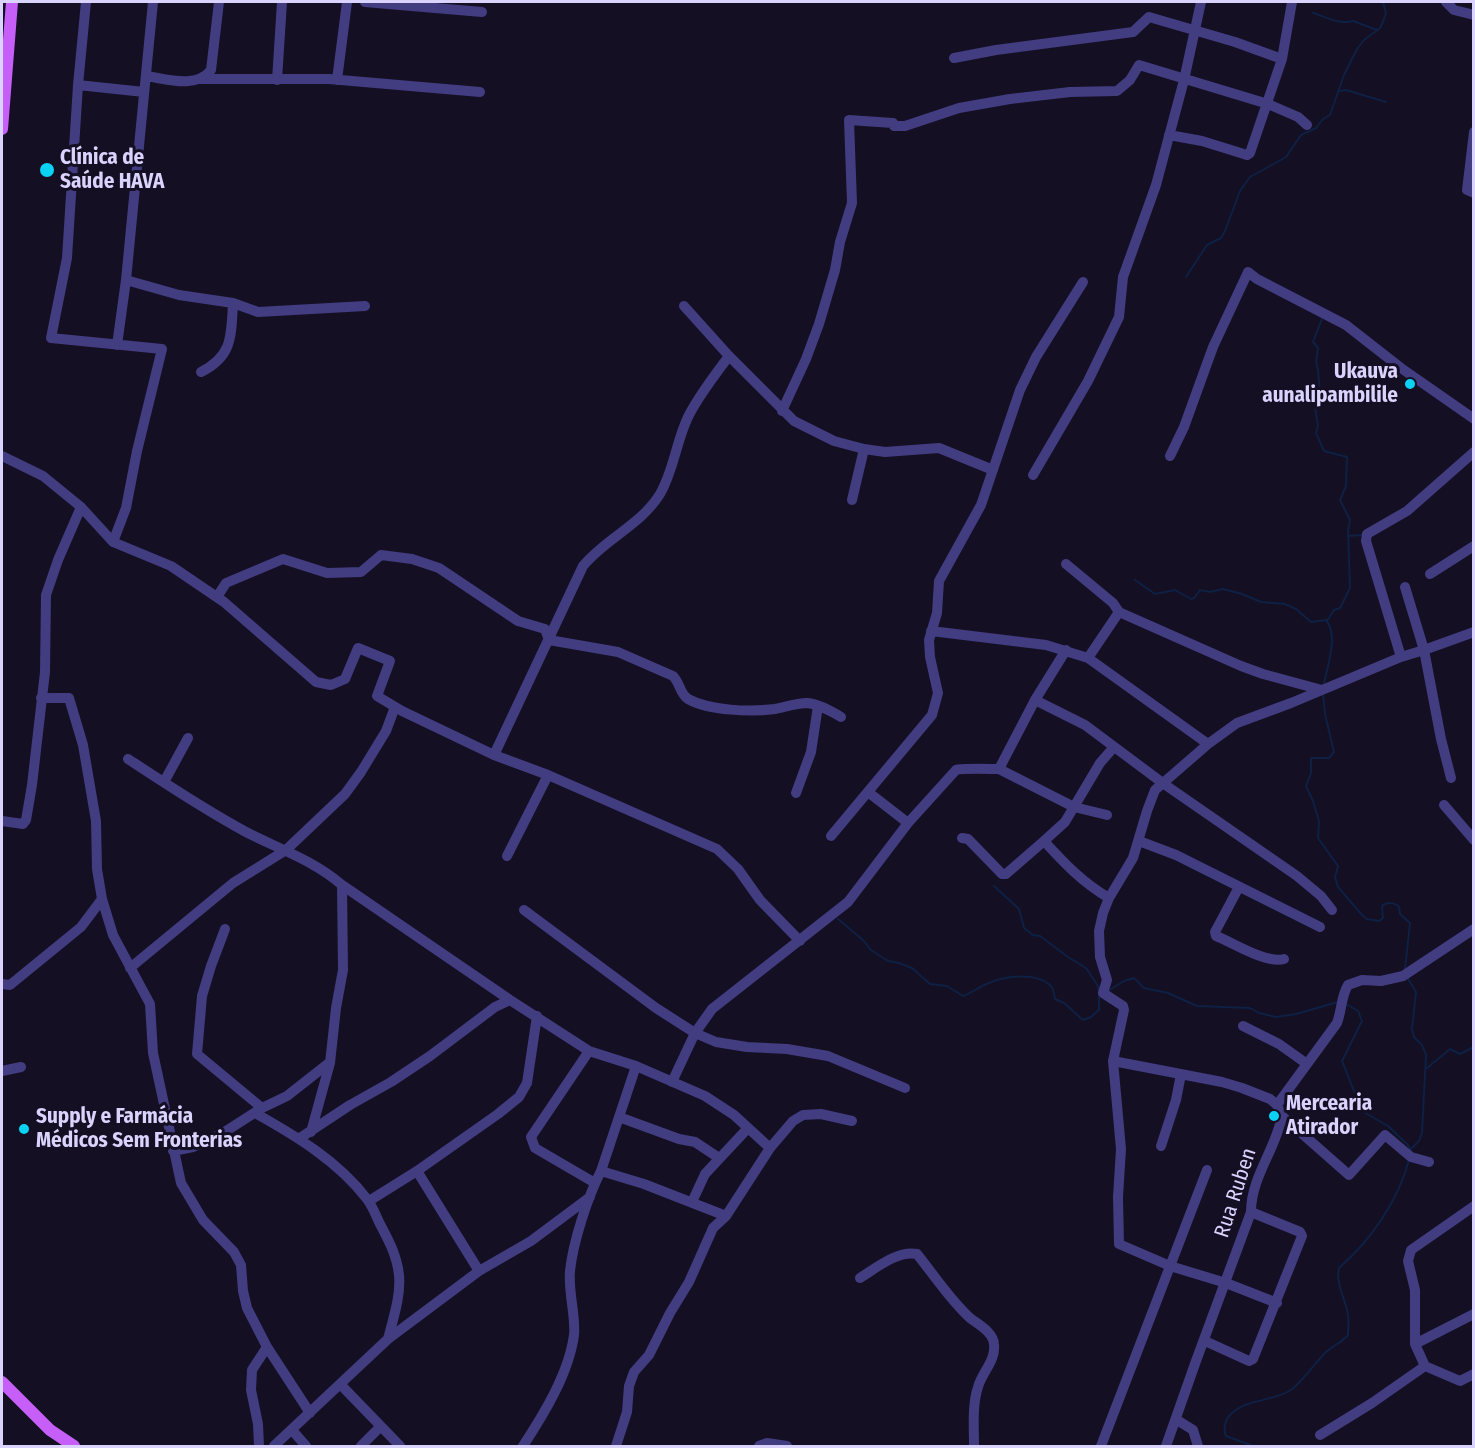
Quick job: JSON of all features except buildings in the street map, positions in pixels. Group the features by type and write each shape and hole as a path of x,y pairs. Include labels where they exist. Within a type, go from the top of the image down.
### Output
{"main road":[{"path":"2,129 3,76 12,2"},
{"path":"2,1382 50,1430 74,1446"}],"street":[{"path":"86,2 78,85 67,258 51,338 162,349 137,451 126,508 113,542"},
{"path":"117,345 126,280 153,2"},
{"path":"146,76 186,82 207,75 211,70 219,2"},
{"path":"277,80 282,2"},
{"path":"337,80 347,2"},
{"path":"365,2 482,12"},
{"path":"1033,475 1088,381 1119,317 1124,277 1156,185 1185,80 1201,2"},
{"path":"1168,135 1202,141 1247,155 1250,153 1282,58 1292,2"},
{"path":"1446,2 1454,10 1473,15"},
{"path":"954,58 996,50 1133,32 1149,17 1282,58"},
{"path":"782,411 819,324 836,270 840,242 852,203 849,120 905,126 959,108 1010,99 1070,92 1117,91 1130,80 1139,65 1268,104 1298,117 1307,125"},
{"path":"199,79 337,80 480,92"},
{"path":"78,85 144,92"},
{"path":"1473,132 1467,190 1473,193"},
{"path":"1170,456 1188,416 1213,347 1248,272 1257,279 1346,325 1401,368 1473,419"},
{"path":"126,280 179,295 233,303 258,312 365,306"},
{"path":"831,837 929,721 936,706 938,693 930,657 931,631 937,614 939,581 981,505 1020,390 1036,357 1083,282"},
{"path":"201,372 214,366 228,348 233,303"},
{"path":"684,306 729,356 794,421 834,441 864,449 885,452 939,448 993,470"},
{"path":"494,754 583,566 595,551 646,512 660,494 670,475 688,418 729,356"},
{"path":"852,500 864,449"},
{"path":"1401,657 1366,541 1367,534 1407,511 1473,452"},
{"path":"2,456 44,476 81,507 113,542 171,566 217,597 316,682 332,685 345,679 358,648 390,661 377,696 395,707 494,754 548,775 717,849 738,869 759,900 800,941"},
{"path":"2,820 23,824 26,820 32,785 46,652 46,595 81,507"},
{"path":"1430,574 1473,546"},
{"path":"217,597 226,584 283,558 327,573 361,572 381,555 412,559 439,568 518,621 545,629 549,640"},
{"path":"1066,564 1113,603 1119,612 1241,666 1322,690"},
{"path":"1405,587 1424,650 1451,778"},
{"path":"1088,657 1119,612"},
{"path":"931,631 1046,645 1088,657 1208,744"},
{"path":"1277,1303 1226,1283 1170,1266 1119,1244 1118,1197 1121,1149 1113,1061 1124,1010 1123,1006 1103,993 1107,980 1100,957 1099,931 1103,913 1108,898 1133,858 1155,790 1208,744 1237,723 1401,657 1473,632"},
{"path":"549,640 618,652 673,676 678,681 682,694 708,705 762,711 805,703 818,706 841,717"},
{"path":"999,769 1048,676 1059,664 1066,650"},
{"path":"41,698 69,698 75,714 83,745 96,821 102,899 113,935 150,1004 153,1053 181,1183 203,1220 234,1252 241,1265 247,1308 267,1347 310,1413"},
{"path":"1035,700 1085,725 1164,784 1297,876 1321,896 1332,910"},
{"path":"795,793 811,752 818,706"},
{"path":"130,968 233,883 286,850 345,794 386,731 395,707"},
{"path":"164,782 188,738"},
{"path":"962,838 968,839 1002,874 1006,874 1065,822 1100,763 1114,747"},
{"path":"128,759 245,832 327,872 342,885 510,1000 590,1051 636,1066 705,1096 734,1115 770,1148"},
{"path":"672,1082 695,1033 712,1009 848,902 908,823 956,771 961,768 972,771 999,769 1074,807 1107,815"},
{"path":"507,856 548,775"},
{"path":"868,792 908,823"},
{"path":"1444,805 1473,840"},
{"path":"1044,841 1075,874 1091,888 1108,898"},
{"path":"1139,841 1176,855 1320,927"},
{"path":"311,1132 330,1063 343,970 342,885"},
{"path":"1239,886 1215,932 1216,936 1276,962 1284,959"},
{"path":"2,984 10,985 81,927 102,899"},
{"path":"524,910 656,1008 695,1033 716,1042 747,1047 788,1049 828,1056 905,1088"},
{"path":"225,929 202,996 196,1054 258,1110 300,1138 345,1174 369,1201 393,1247 399,1276 396,1310 388,1339"},
{"path":"1277,1105 1337,1023 1343,993 1348,985 1362,980 1381,981 1403,976 1473,929"},
{"path":"300,1138 350,1105 391,1082 495,1007 510,1000"},
{"path":"369,1201 417,1172 498,1114 519,1096 527,1083 537,1016"},
{"path":"1243,1026 1279,1044 1307,1065"},
{"path":"590,1051 531,1137 535,1148 595,1183"},
{"path":"1113,1061 1242,1088 1270,1099 1277,1105 1282,1116 1349,1175 1385,1135 1411,1157 1429,1162"},
{"path":"173,1151 209,1141 258,1110 287,1096 330,1063"},
{"path":"523,1446 553,1397 572,1343 574,1334 570,1271 576,1242 636,1066"},
{"path":"2,1071 21,1067"},
{"path":"1161,1146 1182,1074"},
{"path":"616,1446 627,1412 629,1386 634,1372 649,1355 670,1312 689,1282 713,1228 726,1216 770,1148 793,1121 803,1114 821,1114 852,1121"},
{"name":"Rua Ruben","path":"1166,1446 1251,1212 1260,1172 1278,1133 1282,1116"},
{"path":"619,1117 679,1139 695,1142 719,1158"},
{"path":"692,1202 705,1174 748,1128"},
{"name":"Rua Ruben","path":"1101,1446 1207,1170"},
{"path":"601,1171 726,1216"},
{"path":"417,1172 479,1271"},
{"path":"274,1446 388,1339 479,1271 531,1240 590,1197"},
{"path":"1473,1206 1408,1254 1415,1290 1415,1344 1425,1366 1460,1381 1473,1374"},
{"path":"1205,1341 1249,1361 1253,1359 1277,1303 1302,1234 1251,1212"},
{"path":"860,1278 908,1252 917,1254 964,1312 990,1334 994,1343 993,1354 990,1365 978,1386 974,1446"},
{"path":"1415,1344 1473,1314"},
{"path":"259,1446 258,1424 251,1390 252,1370 267,1347"},
{"path":"1320,1435 1372,1403 1425,1366"},
{"path":"340,1384 400,1446"},
{"path":"1177,1420 1193,1430 1198,1446"},
{"path":"361,1446 380,1427"},
{"path":"292,1430 306,1446"},
{"path":"759,1446 767,1443 787,1446"}],"waterway":[{"path":"1186,277 1207,245 1221,238 1240,191 1250,177 1286,157 1301,135 1316,128 1323,119 1330,115 1344,75 1357,49 1364,40 1380,28 1383,22 1386,13 1383,2"},
{"path":"1313,13 1338,21 1353,21 1377,30"},
{"path":"1340,91 1346,90 1386,102"},
{"path":"1323,316 1313,342 1318,348 1316,362 1320,392 1315,408 1318,425 1316,433 1324,451 1347,457 1346,486 1340,500 1350,520 1348,530 1350,588 1340,608 1334,610 1327,621"},
{"path":"1348,536 1363,535"},
{"path":"1135,580 1155,594 1175,590 1191,599 1200,590 1210,592 1223,589 1261,602 1285,604 1296,609 1311,622 1326,620 1330,626 1332,642 1324,684"},
{"path":"1323,693 1325,714 1334,752 1329,758 1311,758 1311,773 1306,786 1319,821 1318,838 1338,866 1335,877 1338,887 1362,915 1367,919 1379,921 1383,918 1382,906 1393,903 1399,907 1400,914 1410,923 1405,969"},
{"path":"994,886 1019,909 1024,928 1033,935 1040,936 1086,968 1098,986 1099,992"},
{"path":"838,919 863,940 871,950 888,961 912,968 930,984 947,986 963,996 986,984 1003,979 1037,978 1050,985 1055,999 1064,1003 1083,1020 1099,1010 1099,994"},
{"path":"1407,977 1416,992 1412,1029 1414,1037 1422,1045 1426,1055 1422,1133 1419,1141 1411,1149"},
{"path":"1108,991 1134,978 1144,988 1168,993 1197,1006 1250,1008 1276,1017 1338,1002"},
{"path":"1346,1004 1358,1011 1362,1021 1342,1061 1362,1111 1388,1126 1408,1145 1411,1151"},
{"path":"1427,1068 1450,1049 1460,1054 1474,1047"},
{"path":"1253,1446 1226,1436 1227,1419 1244,1406 1291,1390 1326,1352 1348,1335 1348,1315 1340,1286 1339,1268 1362,1245 1382,1219 1398,1190 1409,1160"}],"place":[{"name":"Clínica de Saúde HAVA","path":"47,170"},
{"name":"Ukauva aunalipambilile","path":"1410,384"},
{"name":"Mercearia Atirador","path":"1274,1116"},
{"name":"Supply e Farmácia Médicos Sem Fronterias","path":"24,1129"}]}
